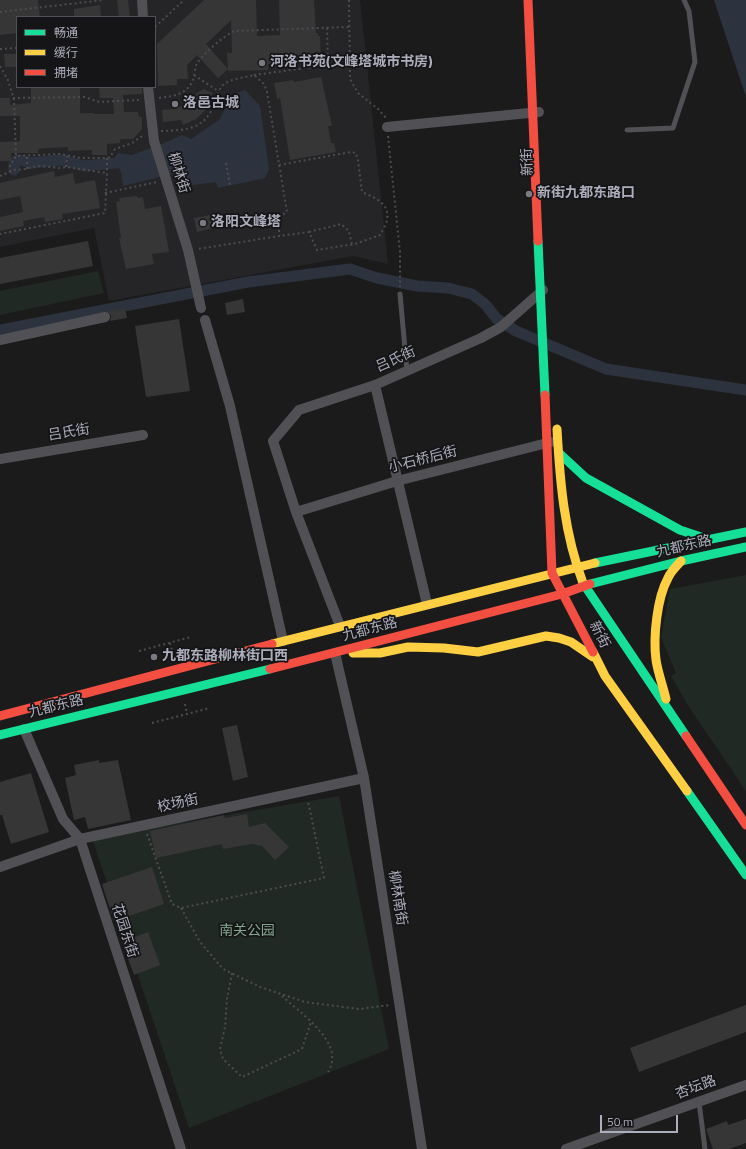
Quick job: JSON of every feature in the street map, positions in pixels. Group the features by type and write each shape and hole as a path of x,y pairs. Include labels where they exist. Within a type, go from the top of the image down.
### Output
{"main road":[{"path":"528,0 536,112"},
{"name":"新街","path":"535,0 536,112 544,289 550,323 547,444 552,573 605,676 746,875"},
{"path":"544,289 541,317 548,367 554,390"},
{"name":"新街","path":"556,419 565,520 576,567 584,586 746,825"},
{"path":"559,453 586,478 680,530 710,540"},
{"name":"九都东路","path":"0,716 282,641 576,567 746,532"},
{"name":"九都东路","path":"0,735 335,653 562,594 584,586 681,561 746,547"},
{"path":"669,710 657,661 655,646 656,630 662,592 670,573 681,561"},
{"path":"335,653 380,653 408,647 444,648 478,652 538,637 556,636 582,648 596,660"}],"street":[{"path":"142,0 143,16"},
{"name":"柳林街","path":"148,88 152,133 188,250 201,308"},
{"path":"387,127 536,112"},
{"name":"吕氏街","path":"296,512 272,441 299,410 375,385 481,338 500,327 544,289"},
{"path":"0,340 105,317"},
{"path":"205,320 230,406 282,641"},
{"path":"375,385 427,604"},
{"name":"吕氏街","path":"0,459 143,435"},
{"name":"小石桥后街","path":"296,512 397,481 557,441"},
{"path":"296,512 340,626"},
{"name":"柳林南街","path":"335,653 364,778 422,1149"},
{"name":"花园东街","path":"24,729 63,819 80,839 181,1149"},
{"name":"校场街","path":"0,867 80,839 364,778"},
{"name":"杏坛路","path":"566,1149 746,1085"}],"lane":[{"path":"627,130 673,128 695,62 689,11 684,0"},
{"path":"400,294 407,371"},
{"path":"698,1102 705,1149"}],"path":[{"path":"0,12 104,0"},
{"path":"156,26 184,0"},
{"path":"349,0 350,79 358,93 378,109 387,119 388,152 400,260 400,294"},
{"path":"13,98 85,97 99,102 170,97 184,92 192,80 197,62 224,37 234,31 349,27"},
{"path":"16,156 60,154 67,156 107,158 110,157 115,148 132,143 152,133 192,128 209,116 218,91 225,83 254,75 328,65 327,28"},
{"path":"0,49 16,48"},
{"path":"0,66 8,80 13,98 16,156 10,165 10,172"},
{"path":"194,75 218,91"},
{"path":"254,75 264,84 267,92 287,212 278,217 279,236"},
{"path":"279,165 351,152 356,153 362,192 381,201 386,209 387,221 380,235 352,245 317,250 309,232"},
{"path":"27,155 27,169"},
{"path":"66,167 67,156"},
{"path":"0,234 105,213 107,158"},
{"path":"226,163 230,186"},
{"path":"0,176 14,170 41,166 59,168 66,167 107,173"},
{"path":"105,193 166,180"},
{"path":"188,250 309,232 341,224 349,231 352,245"},
{"path":"139,651 191,637"},
{"path":"152,723 210,708"},
{"path":"144,826 172,904 181,908 324,878 306,791"},
{"path":"181,908 200,942 223,969 260,987 305,1002 359,1009 399,1004"},
{"path":"232,974 227,999 225,1027 220,1050 223,1060 242,1077 302,1049 311,1022"},
{"path":"280,994 321,1032 330,1045 332,1060 328,1072"}],"shaded area":[{"name":"洛邑古城","path":"0,0 360,0 388,264 353,256 109,301 94,228 0,247"},
{"path":"714,0 746,0 746,97"},
{"path":"245,90 260,106 269,169 265,178 218,188 216,182 185,186 180,172 123,186 121,172 114,159 118,153 132,155 182,135 191,139 219,120 234,94"}],"green space":[{"path":"98,271 104,293 0,315 0,291"},
{"path":"746,575 746,791 687,704 671,676 676,673 661,637 670,589"},
{"name":"南关公园","path":"339,796 389,1049 189,1128 92,838"}],"building":[{"path":"0,0 38,0 40,16 16,16 16,33 0,35"},
{"path":"117,0 128,0 130,16 119,16"},
{"path":"204,0 256,0 257,36 280,35 279,0 314,0 316,33 320,36 321,63 268,64 268,70 228,71 228,69 218,78 197,55 187,65 188,79 177,79 177,85 158,86 157,44","holes":["231,20 232,53 227,53 228,69 206,44"]},
{"path":"100,5 101,16 74,16 74,9"},
{"path":"4,54 16,54 16,67 5,67"},
{"path":"321,77 332,126 328,126 331,143 334,143 336,152 290,160 280,98 277,99 274,83 293,80 294,82"},
{"path":"31,88 80,88 80,113 114,114 113,98 100,98 99,88 142,88 142,94 123,95 124,112 138,112 139,117 142,117 142,129 133,139 120,139 120,143 107,144 107,155 92,155 92,150 68,151 68,147 48,148 38,149 38,153 11,153 11,161 0,161 0,142 20,141 20,116 0,116 0,98 10,98 10,105 31,103"},
{"path":"204,89 213,93 207,103 210,106 196,119 183,125 181,120 163,122 162,110 174,109 189,103 189,106 197,93"},
{"path":"54,171 55,177 73,173 75,184 95,180 100,208 62,214 63,219 45,222 44,217 23,221 24,226 0,231 0,217 23,212 20,196 0,200 0,183"},
{"path":"137,196 138,198 143,197 145,209 161,206 169,252 152,254 154,264 126,269 119,238 121,238 116,202 120,201 119,198"},
{"name":"洛阳文峰塔","path":"210,215 213,228 197,232 194,218"},
{"path":"88,241 93,266 0,284 0,258"},
{"path":"243,299 245,312 227,315 225,303"},
{"path":"125,308 127,318 110,321 111,316 108,311"},
{"path":"179,319 190,391 146,397 135,326"},
{"path":"237,725 248,777 233,781 222,728"},
{"path":"99,760 99,763 118,760 131,820 88,829 85,817 74,820 65,778 76,775 74,765"},
{"path":"31,773 49,832 11,844 2,815 0,815 0,782"},
{"path":"247,814 249,827 265,823 289,847 275,860 262,846 252,844 223,849 222,844 156,858 150,831 224,815 225,818"},
{"path":"152,867 164,904 114,921 102,884"},
{"path":"148,932 160,965 134,975 122,942"},
{"path":"746,1005 746,1032 639,1072 630,1048"},
{"path":"746,1119 746,1143 729,1149 713,1149 706,1129 727,1121 728,1125"}],"waterway":[{"path":"14,170 16,161 20,160 31,163 63,160 84,166 116,163"},
{"path":"0,330 248,282 350,269 377,278 417,286 448,288 472,294 485,304 497,319 516,331 606,369 746,390"}],"traffic: fast":[{"path":"538,241 545,395"},
{"path":"559,453 586,478 680,530 710,540"},
{"path":"595,563 746,532"},
{"path":"590,584 681,561 746,547"},
{"path":"583,583 686,736"},
{"path":"0,735 270,669"},
{"path":"687,791 746,875"}],"traffic: slow":[{"path":"557,429 567,526 571,545 583,583"},
{"path":"666,699 656,660 655,640 657,618 664,586 671,573 681,561"},
{"path":"272,644 595,563"},
{"path":"353,653 380,653 408,647 444,648 478,652 546,636 571,642 593,657"},
{"path":"593,652 605,676 687,791"}],"traffic: jam":[{"path":"528,0 538,241"},
{"path":"545,395 552,573 593,652"},
{"path":"270,669 562,594 590,584"},
{"path":"0,716 272,644"},
{"path":"686,736 746,825"}],"place":[{"name":"河洛书苑(文峰塔城市书房)","path":"262,63"},
{"name":"洛邑古城","path":"175,104"},
{"name":"新街九都东路口","path":"529,194"},
{"name":"洛阳文峰塔","path":"203,223"},
{"name":"九都东路柳林街口西","path":"154,657"}]}
